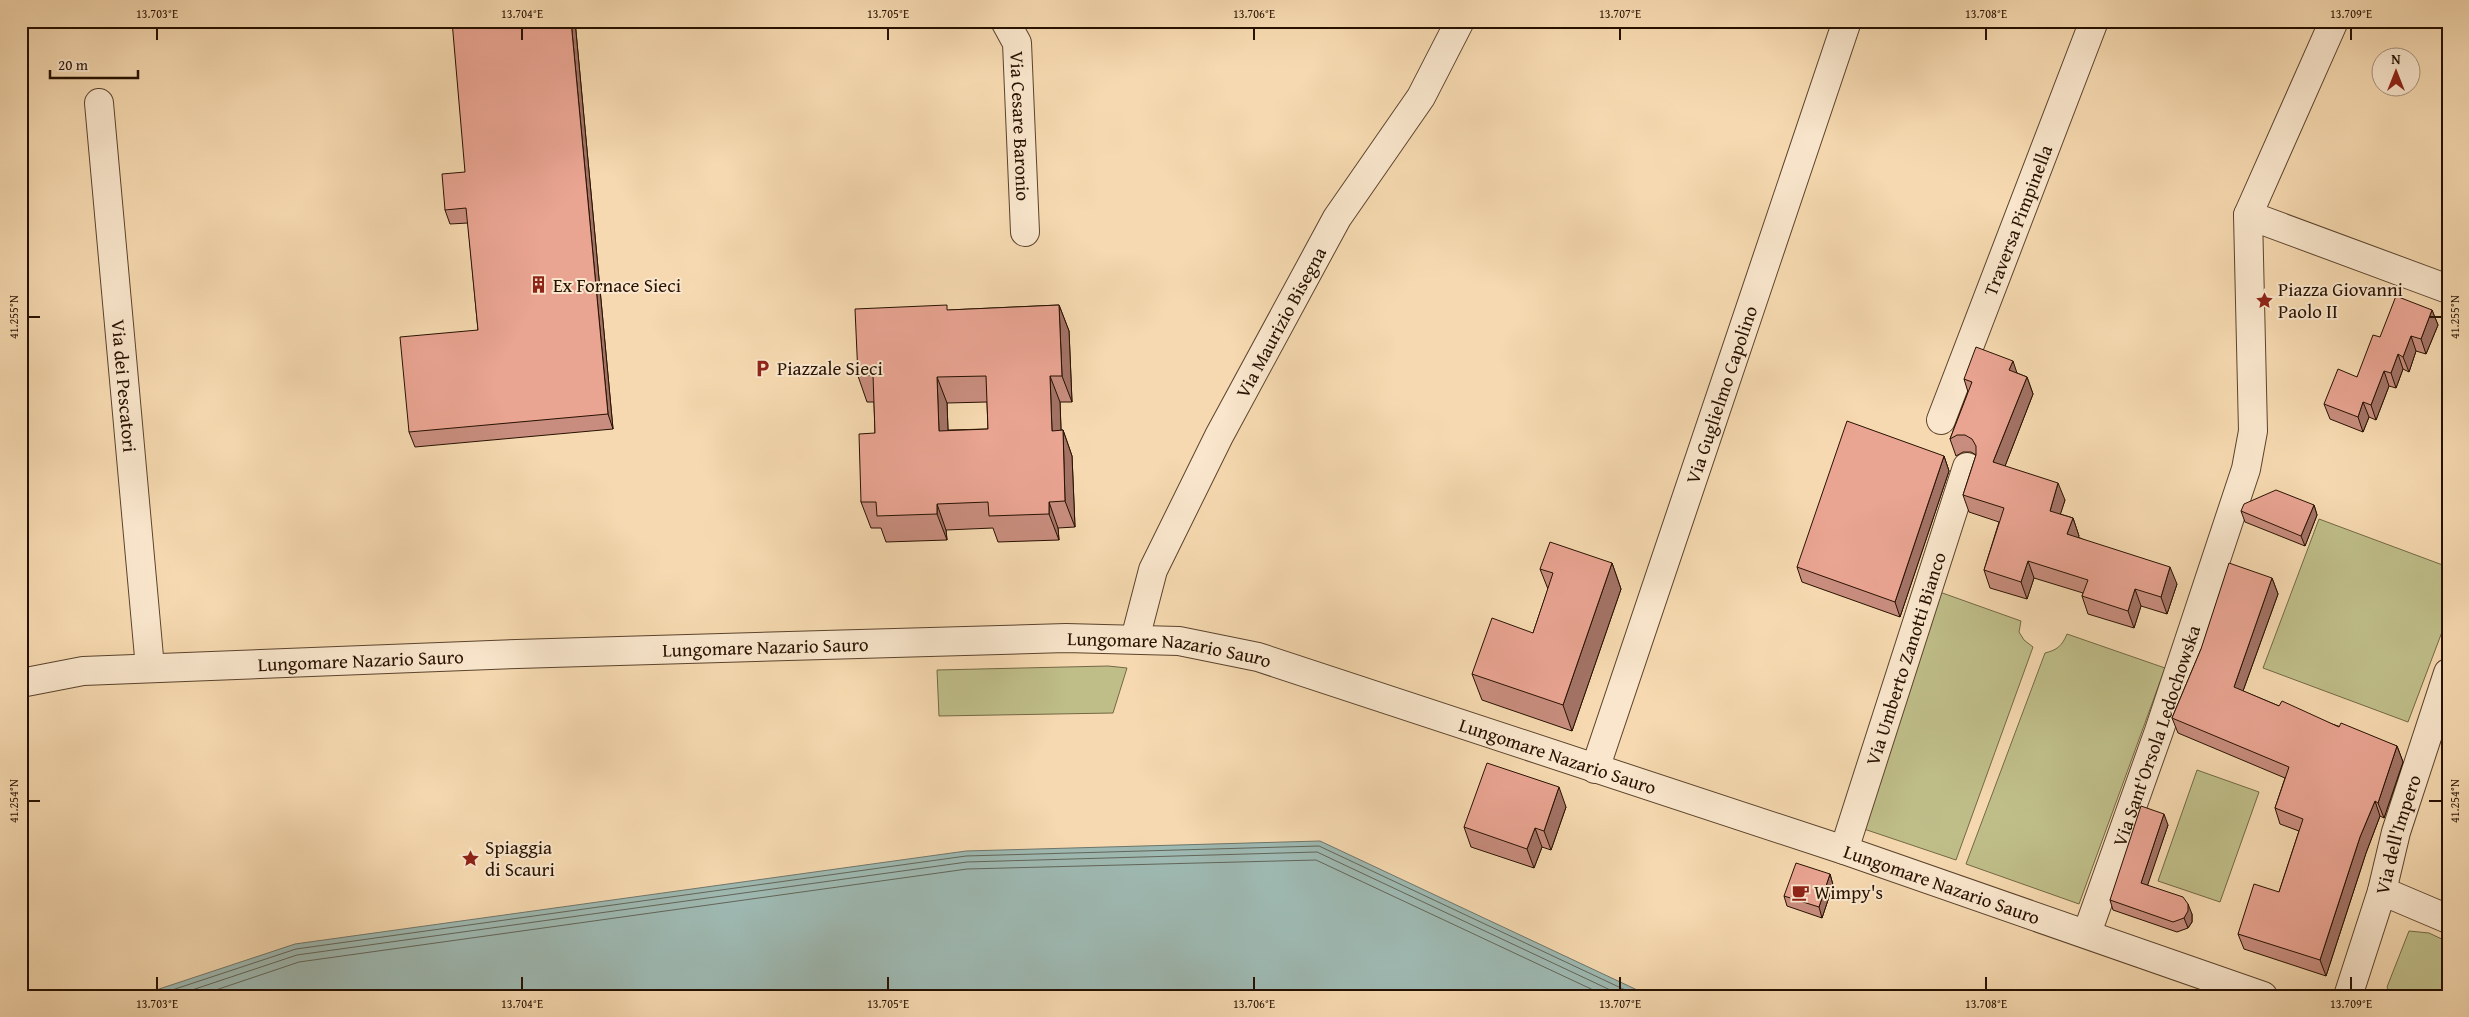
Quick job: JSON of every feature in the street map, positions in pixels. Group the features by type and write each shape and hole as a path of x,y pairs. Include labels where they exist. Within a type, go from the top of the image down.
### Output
{"street":[{"name":"Via Cesare Baronio","path":"1005,21 1017,43 1025,232"},
{"name":"Via Maurizio Bisegna","path":"1135,639 1154,570 1219,436 1338,218 1421,97 1460,21"},
{"name":"Via Guglielmo Capolino","path":"1595,769 1847,21"},
{"name":"Traversa Pimpinella","path":"1941,420 2094,21"},
{"path":"2334,21 2248,215 2448,289"},
{"name":"Via dei Pescatori","path":"99,103 150,668"},
{"name":"Via Sant'Orsola Ledochowska","path":"2087,933 2159,730 2246,469 2253,432 2248,215"},
{"name":"Via Umberto Zanotti Bianco","path":"1844,850 1967,467"},
{"name":"Lungomare Nazario Sauro","path":"21,683 83,671 150,668 903,642 1135,639 1179,641 1258,657 1844,850 2087,933 2263,996"},
{"name":"Via dell'Impero","path":"2348,996 2382,891 2396,832 2448,673"},
{"path":"2382,891 2448,918"}],"shaded area":[{"path":"2319,519 2448,567 2448,616 2408,722 2263,668"},
{"path":"1934,590 2021,621 2019,632 2024,640 2033,647 1956,860 1858,827"},
{"path":"2067,634 2165,668 2079,904 1966,864 2045,653 2059,647"},
{"path":"1108,666 1127,668 1113,713 939,716 937,670"},
{"path":"2197,770 2259,792 2220,902 2158,881"},
{"path":"2409,931 2429,933 2448,942 2448,996 2391,996 2387,987"}],"water":[{"path":"1320,841 1650,996 138,996 295,944 966,851"}],"building":[{"name":"Ex Fornace Sieci","path":"452,21 571,21 608,414 409,432 400,337 478,330 466,208 445,210 442,174 465,172"},
{"path":"2396,296 2432,310 2421,339 2411,336 2403,357 2398,354 2391,373 2384,371 2371,405 2363,402 2358,417 2324,404 2338,369 2357,377 2373,335 2380,337"},
{"path":"947,305 947,310 1059,305 1062,376 1050,376 1052,431 1063,430 1065,501 1049,502 1049,514 989,516 988,502 937,504 937,514 877,516 876,502 861,502 859,434 875,433 873,375 858,376 855,309","holes":["986,376 988,429 939,431 937,377"]},
{"path":"1976,347 2013,361 2009,370 2027,377 1993,462 2058,483 2050,511 2073,518 2067,534 2170,567 2161,597 2135,589 2128,611 2082,596 2088,580 2028,561 2021,582 1984,570 2004,508 1963,495 1976,455 1976,446 1972,439 1965,435 1957,435 1950,439 1972,382 1964,379"},
{"path":"1847,421 1944,456 1895,602 1797,567"},
{"path":"2276,490 2314,505 2301,536 2241,511 2244,504"},
{"path":"1550,542 1612,563 1563,705 1472,674 1492,618 1533,633 1553,573 1540,569"},
{"path":"2229,563 2272,578 2234,687 2279,706 2282,701 2339,727 2341,723 2397,746 2378,803 2375,801 2360,837 2320,960 2238,934 2254,884 2279,892 2303,819 2275,808 2289,767 2172,718 2201,649"},
{"path":"1487,763 1559,787 1544,831 1535,828 1527,849 1464,827"},
{"path":"2141,806 2164,814 2141,883 2183,897 2188,904 2188,911 2184,918 2173,922 2110,900"},
{"path":"1796,863 1830,874 1819,907 1784,896"}],"place":[{"name":"Ex Fornace Sieci","path":"539,285"},
{"name":"Piazza Giovanni Paolo II","path":"2264,300"},
{"name":"Piazzale Sieci","path":"763,368"},
{"name":"Spiaggia di Scauri","path":"471,858"},
{"name":"Wimpy's","path":"1800,892"}]}
